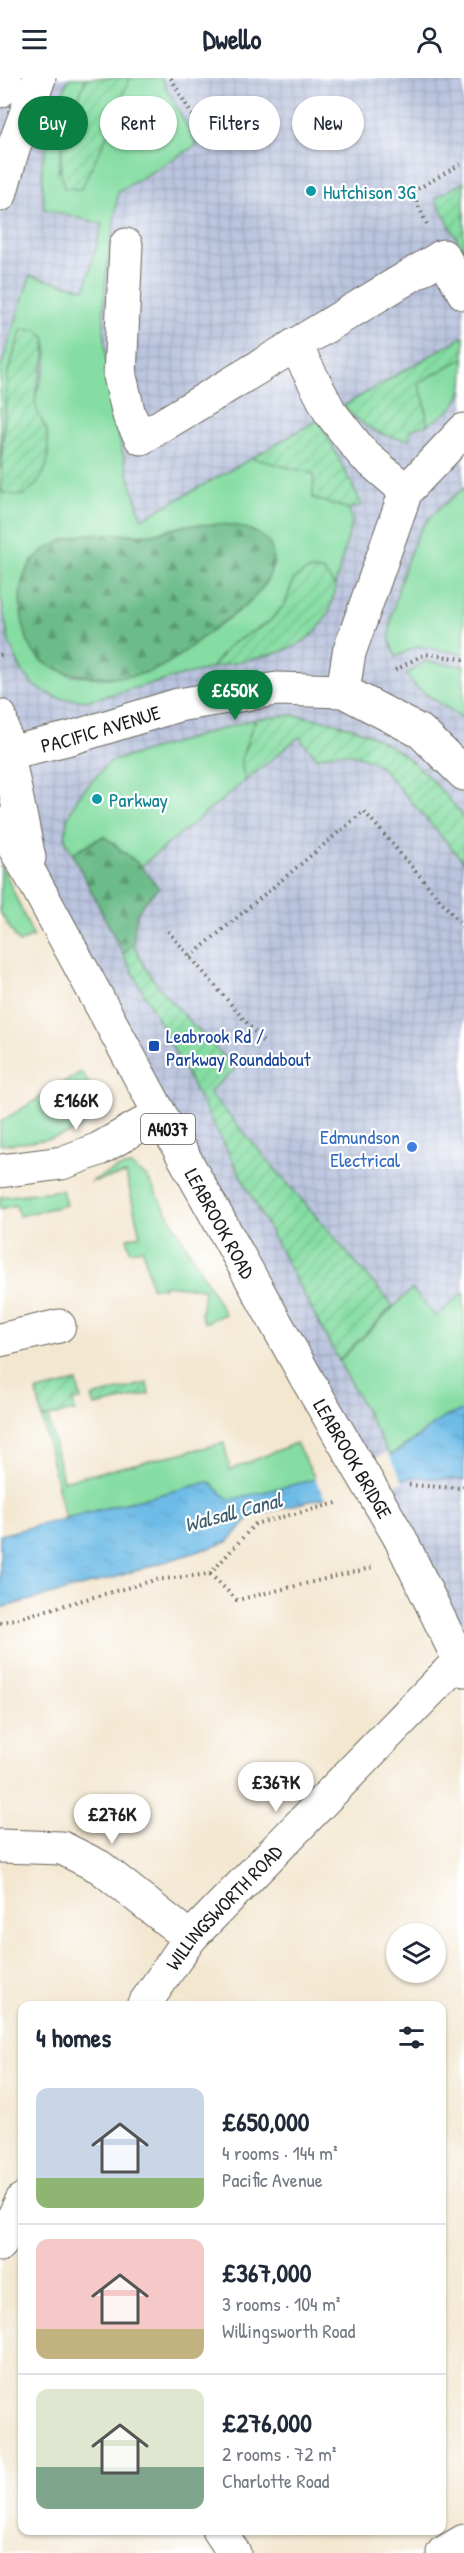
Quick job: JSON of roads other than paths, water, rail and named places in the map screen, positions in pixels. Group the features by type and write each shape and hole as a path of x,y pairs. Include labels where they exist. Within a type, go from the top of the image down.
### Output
{"street":[{"path":"0,91 5,78"},
{"path":"0,195 12,152 39,78"},
{"path":"126,245 120,376 129,415 141,438 443,256 464,293"},
{"path":"295,345 330,412 363,454 406,491"},
{"path":"343,691 349,653 406,491 464,430"},
{"name":"PACIFIC AVENUE","path":"4,754 71,738 178,705 277,689 343,691 421,732 464,774"},
{"name":"LEABROOK ROAD","path":"0,716 4,754 32,877"},
{"name":"LEABROOK ROAD","path":"2,833 32,877 307,1379"},
{"path":"0,1171 62,1163 99,1149 160,1114"},
{"path":"0,1340 59,1326"},
{"name":"LEABROOK BRIDGE","path":"307,1379 405,1548 462,1665"},
{"name":"WILLINGSWORTH ROAD","path":"146,2001 190,1938 462,1665"},
{"path":"0,1846 62,1848 100,1867 190,1938"},
{"path":"0,2245 18,2208"},
{"path":"222,2535 234,2553"},
{"path":"443,2553 464,2541"}],"water":[{"name":"Walsall Canal","path":"464,1411 464,1480 412,1477 252,1515 228,1542 113,1578 0,1608 0,1535 209,1482 229,1500 310,1480 390,1455 444,1418"}],"place":[{"name":"Hutchison 3G","path":"311,191"},
{"name":"Parkway","path":"97,799"},
{"name":"Leabrook Rd / Parkway Roundabout","path":"154,1046"},
{"name":"Edmundson Electrical","path":"412,1147"}]}
